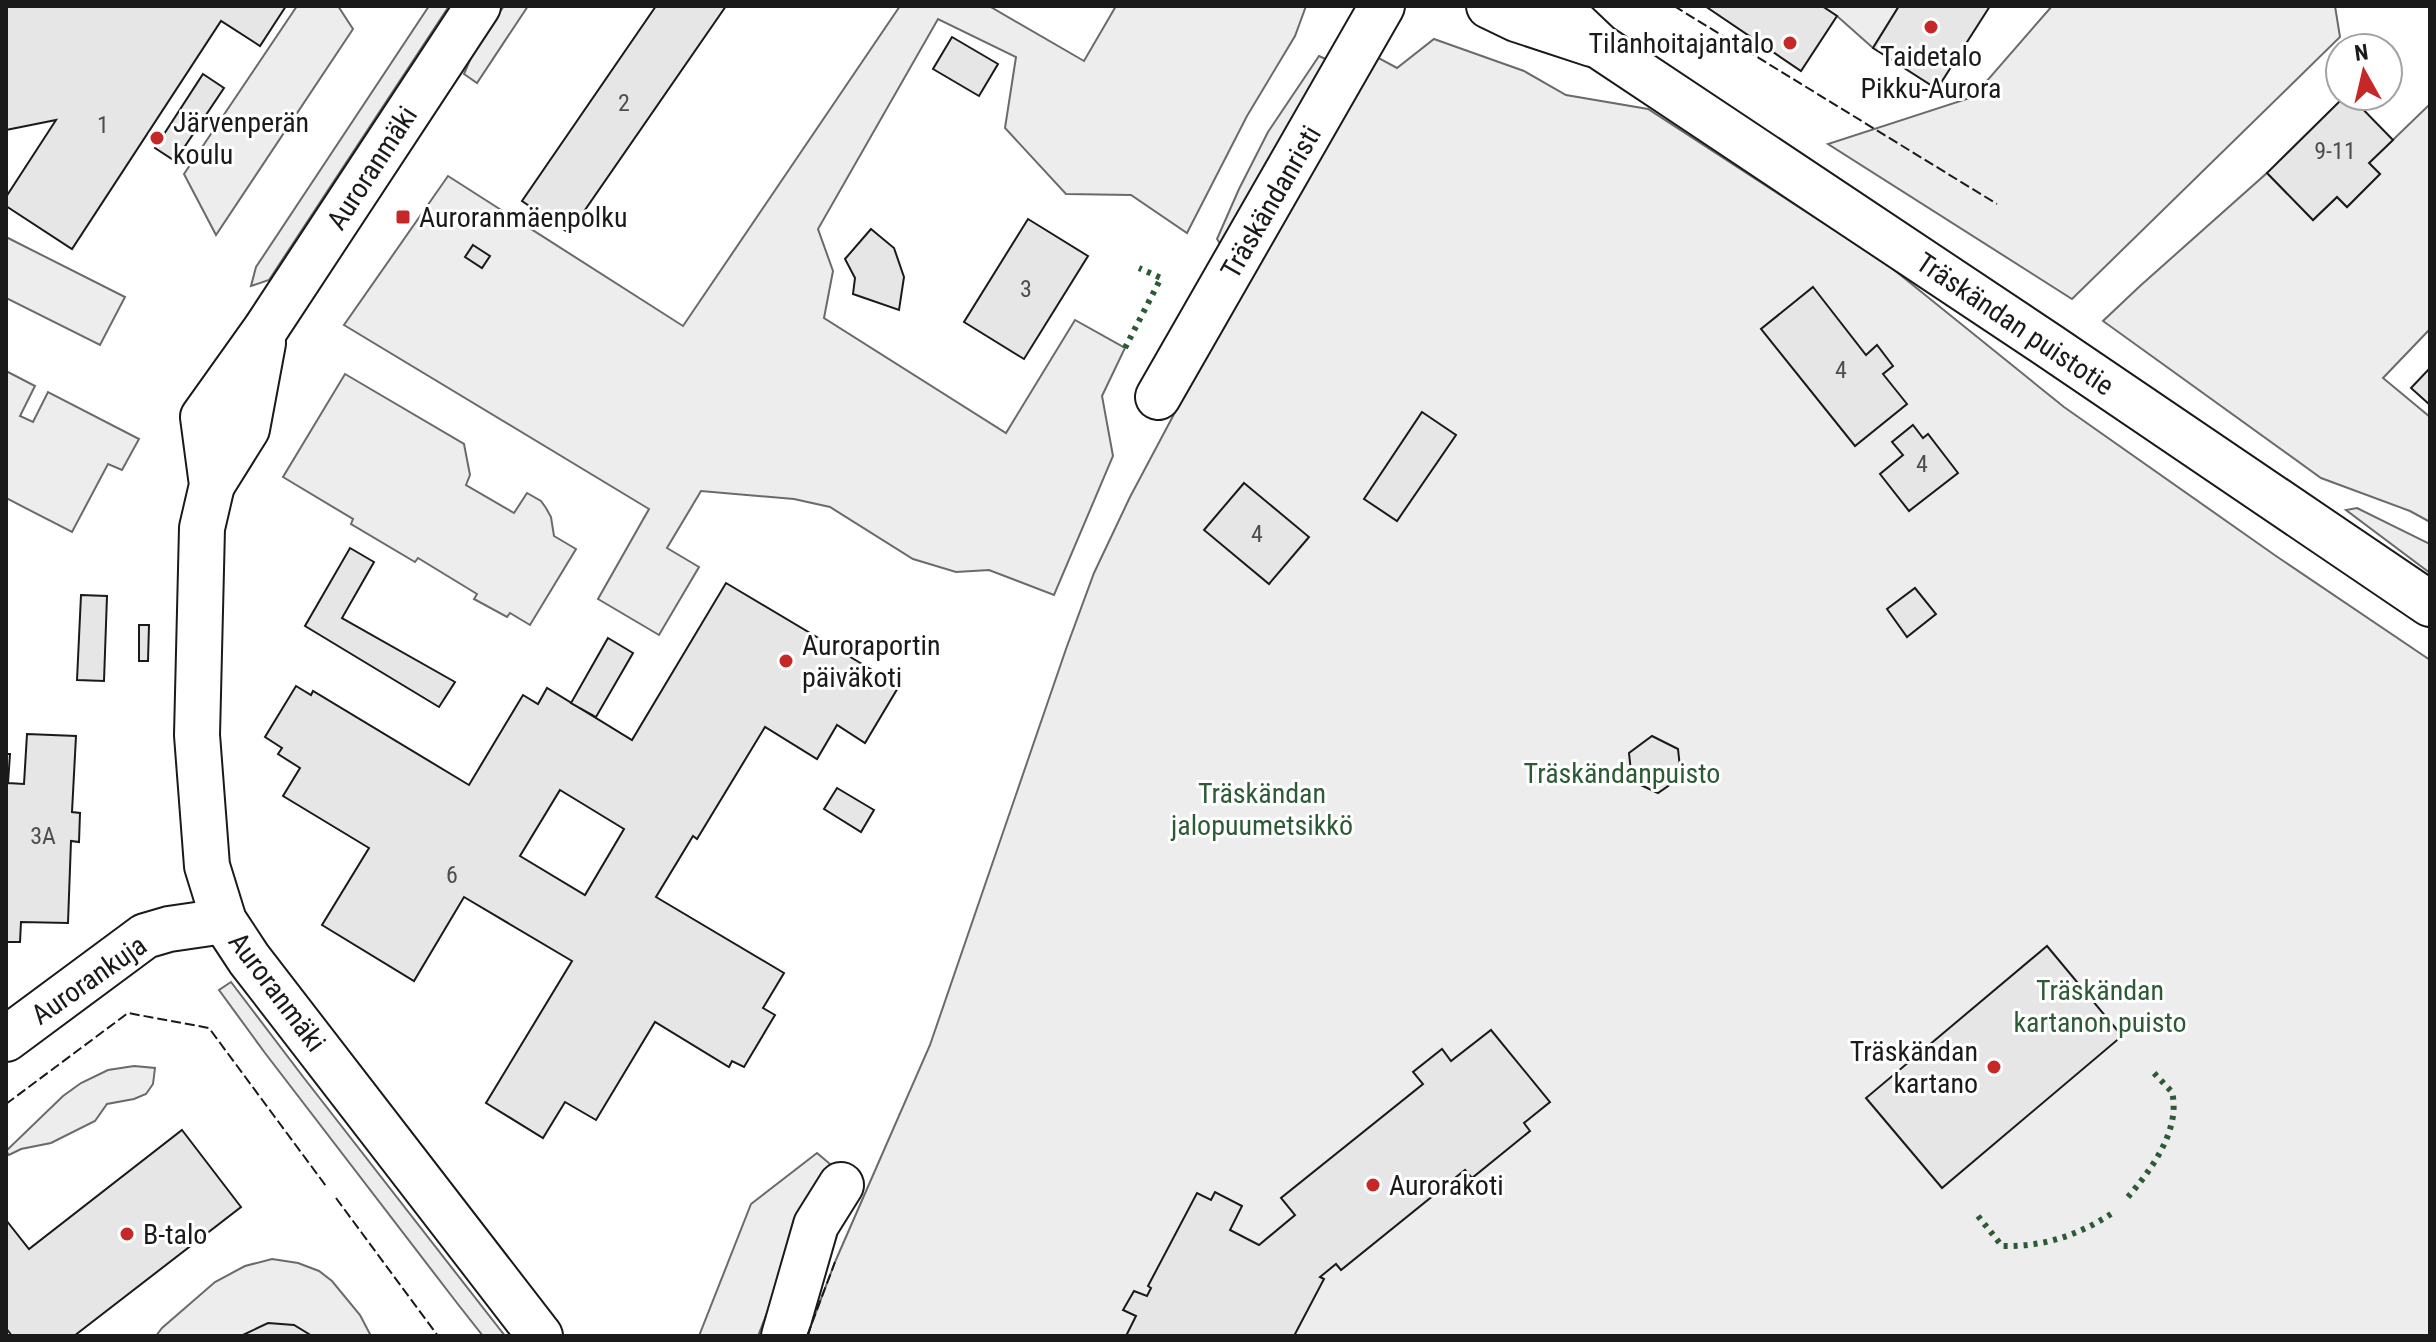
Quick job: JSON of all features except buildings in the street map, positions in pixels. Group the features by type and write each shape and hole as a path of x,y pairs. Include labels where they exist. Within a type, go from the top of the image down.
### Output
{"main road":[{"name":"Auroranmäki","path":"478,6 265,330 203,417 212,485 202,528 197,735 207,866 224,921 249,959 540,1336"},
{"name":"Träskändanristi","path":"1158,397 1382,6"},
{"name":"Träskändan puistotie","path":"1489,6 1516,19 1599,46"},
{"name":"Träskändan puistotie","path":"1557,6 1599,46 2430,604"},
{"name":"Aurorankuja","path":"6,1039 145,936 169,929 224,921"},
{"path":"784,1336 816,1225 841,1185"}],"shaded area":[{"path":"297,6 338,6 353,29 216,235 184,174"},
{"path":"429,6 449,6 269,280 251,286 256,267"},
{"path":"504,6 528,6 477,83 464,74 475,48"},
{"path":"900,6 989,6 1084,61 1116,6 1306,6 1295,36 1247,116 1187,233 1131,195 1066,194 1005,128 1016,57 938,19 818,229 833,271 824,318 1006,433 1075,320 1125,348 1102,396 1113,456 1054,595 989,570 956,572 913,559 830,507 794,499 701,491 667,548 699,567 659,635 598,599 649,509 344,325 448,176 683,326"},
{"path":"1822,6 1899,6 1873,48"},
{"path":"2052,6 2335,6 2339,32 2324,32 2324,53 2072,299 1828,144 1973,97"},
{"name":"Träskändan kartanon puisto","path":"1434,39 1524,71 1566,95 1648,109 1888,265 2064,407 2430,660 2430,1336 807,1336 835,1262 930,1045 1066,649 1094,573 1130,497 1282,211 1375,56 1397,68"},
{"path":"1319,56 1330,61 1221,245 1217,239 1268,132"},
{"path":"2430,104 2430,329 2383,378 2430,417 2430,522 2410,511 2321,478 2103,321 2267,173 2313,220 2337,197 2347,207 2380,174 2369,163"},
{"path":"6,237 125,297 100,345 6,298"},
{"path":"6,371 35,386 20,416 33,422 48,392 139,439 122,470 108,464 72,532 6,498"},
{"path":"345,374 464,444 470,475 466,485 514,513 527,493 541,501 551,517 554,536 576,549 530,625 510,613 507,617 474,599 477,594 418,558 415,562 351,524 353,519 283,477"},
{"path":"2357,508 2430,544 2430,573 2346,510"},
{"path":"231,982 505,1336 483,1336 457,1303 219,990"},
{"path":"134,1066 155,1068 153,1084 146,1094 107,1104 95,1121 51,1143 21,1149 9,1155 6,1151 63,1096 81,1083 108,1070"},
{"path":"817,1153 830,1164 802,1223 758,1336 699,1336 751,1204"},
{"path":"272,1259 298,1263 319,1271 332,1281 360,1315 371,1336 156,1336 215,1282 245,1266"}],"hedge":[{"path":"1125,348 1161,278 1139,268"},
{"path":"2128,1197 2162,1149 2172,1121 2172,1092 2154,1073"},
{"path":"1978,1216 2002,1246 2017,1246 2059,1239 2111,1214"}],"fence":[{"path":"1674,6 1997,204"},
{"path":"6,1104 128,1013 209,1028 326,1186"},
{"path":"336,1198 438,1336"},
{"path":"807,1336 835,1262"}],"place":[{"name":"Taidetalo Pikku-Aurora","path":"1931,27"},
{"name":"Tilanhoitajantalo","path":"1790,43"},
{"name":"Järvenperän koulu","path":"157,138"},
{"name":"Auroranmäenpolku","path":"403,217"},
{"name":"Auroraportin päiväkoti","path":"786,661"},
{"name":"Träskändan kartano","path":"1994,1067"},
{"name":"Aurorakoti","path":"1373,1185"},
{"name":"B-talo","path":"127,1234"}],"park label":[{"name":"Träskändanpuisto","path":"1622,773"},
{"name":"Träskändan jalopuumetsikkö","path":"1262,809"}]}
